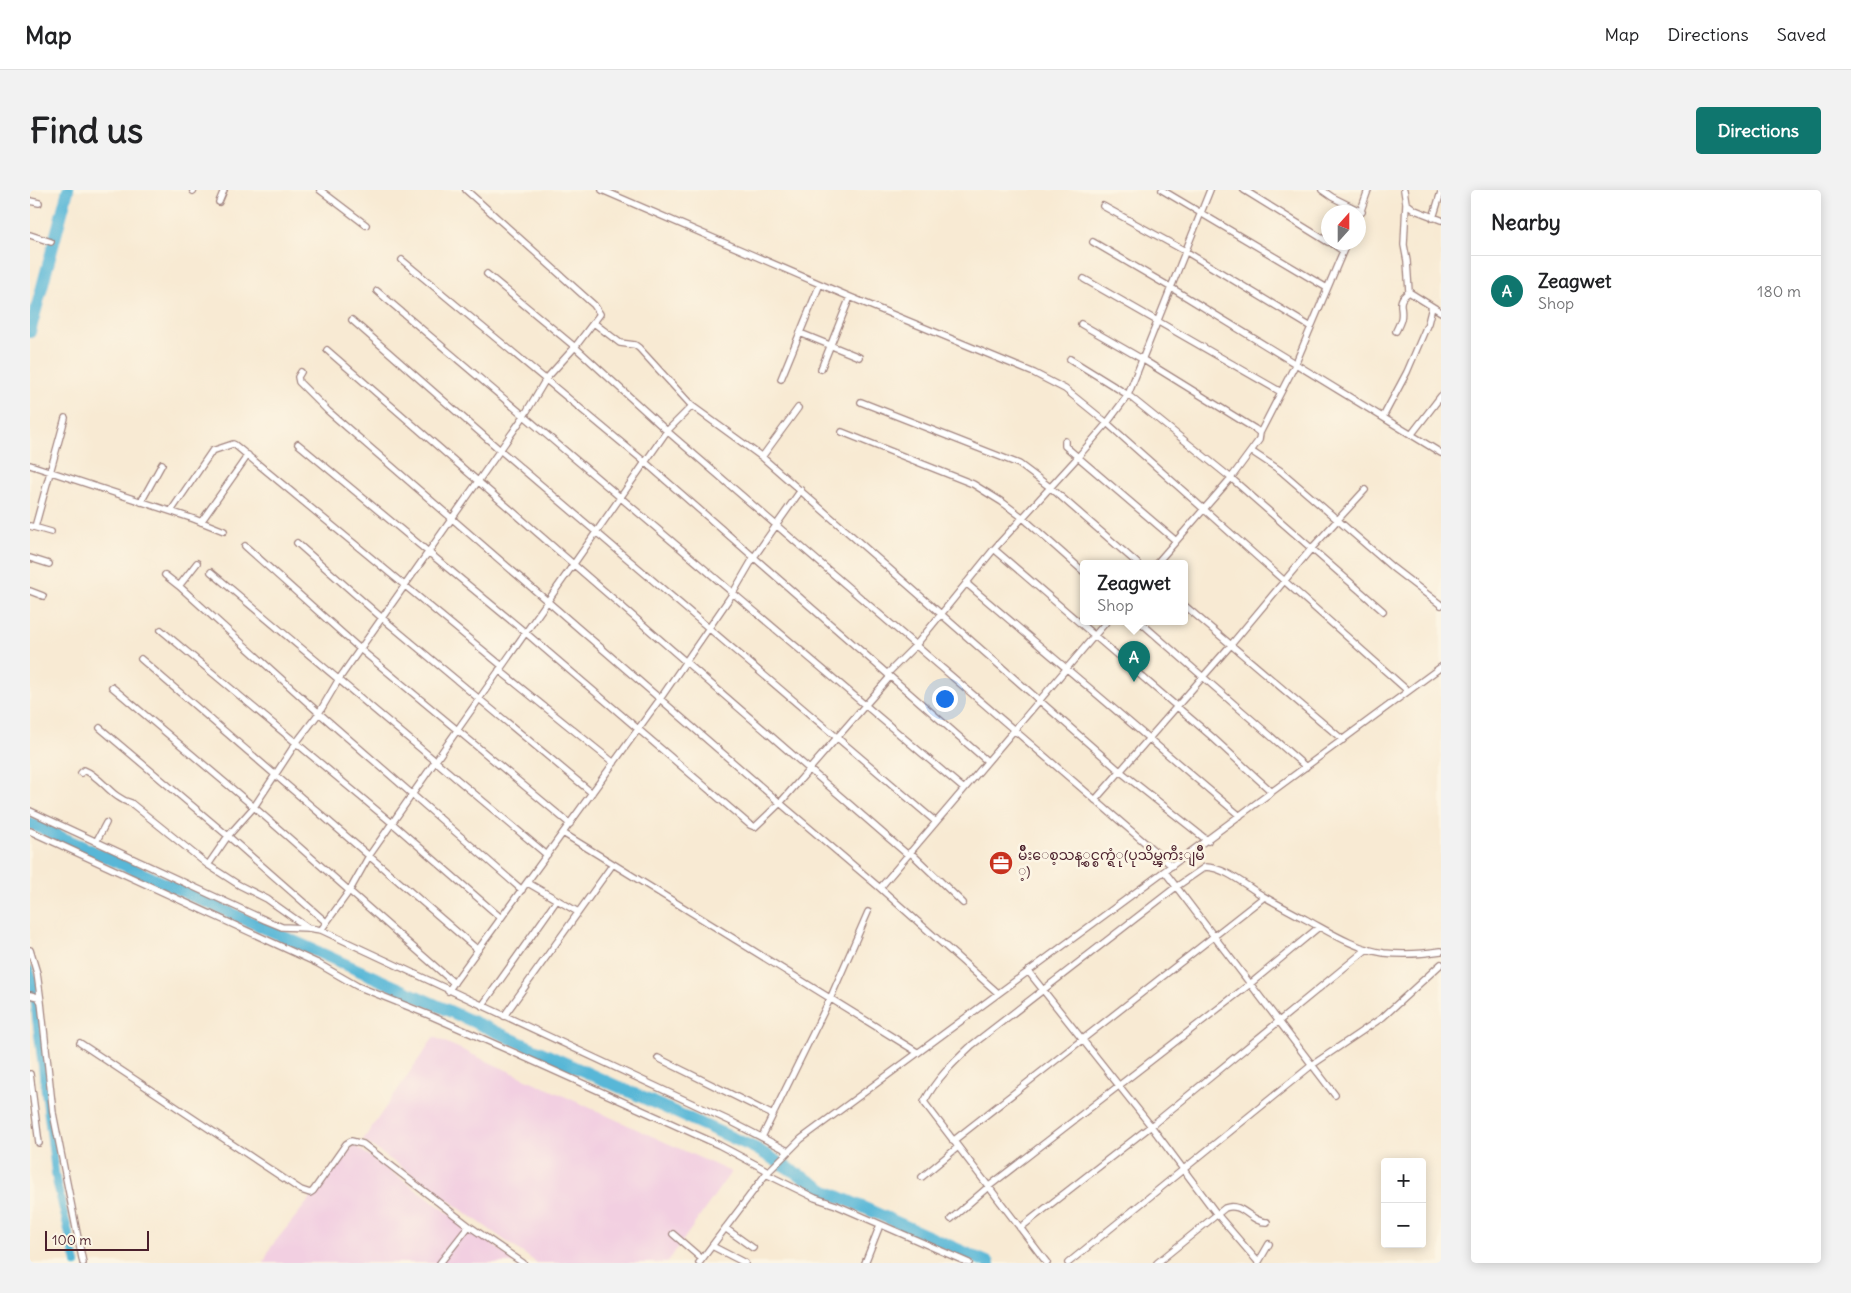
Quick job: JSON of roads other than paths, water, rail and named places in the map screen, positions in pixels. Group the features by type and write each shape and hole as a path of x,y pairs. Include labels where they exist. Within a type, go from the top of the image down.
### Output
{"street":[{"path":"219,202 224,190"},
{"path":"320,190 366,224"},
{"path":"602,190 850,297 1034,373 1065,389 1107,423 1408,691"},
{"path":"1162,190 1327,288"},
{"path":"298,444 526,633 637,730 753,827 759,825 780,803 889,678 888,673 916,645 994,549 1051,488 1107,423 1128,395 1210,190"},
{"path":"1244,190 1321,237"},
{"path":"1322,190 1348,205"},
{"path":"1364,205 1368,190"},
{"path":"1396,331 1401,317 1401,300 1409,292 1404,244 1406,203 1404,190"},
{"path":"208,865 228,836 254,806 296,743 320,713 339,679 524,416 546,379 575,347 600,314 594,305 465,191"},
{"path":"1433,218 1441,192"},
{"path":"30,202 39,203"},
{"path":"1406,203 1415,210 1441,220"},
{"path":"1104,206 1185,251 1311,327"},
{"path":"30,234 51,242"},
{"path":"1093,242 1441,453"},
{"path":"1158,560 1231,478 1259,440 1260,433 1295,365 1343,250"},
{"path":"402,260 646,463 988,761"},
{"path":"487,274 575,347 667,431 1172,866"},
{"path":"1084,279 1281,392"},
{"path":"781,378 820,284"},
{"path":"377,291 964,789"},
{"path":"1409,292 1432,307 1440,309"},
{"path":"821,369 850,297"},
{"path":"1383,417 1407,372 1428,323 1432,307"},
{"path":"352,320 500,450 936,822"},
{"path":"594,323 620,343 635,345 639,348 692,406 762,457 1121,772 1208,841"},
{"path":"1081,324 1142,359 1260,433"},
{"path":"800,333 860,357"},
{"path":"327,350 909,854 963,903"},
{"path":"1070,358 1128,395 1231,478 1383,611"},
{"path":"300,372 299,382 328,411 880,888 998,993"},
{"path":"1412,435 1441,396"},
{"path":"861,402 1019,464 1051,488 1134,560"},
{"path":"321,930 350,890 369,856 667,431 692,406"},
{"path":"762,457 798,408"},
{"path":"51,532 31,527 51,472 65,418"},
{"path":"842,432 965,480 1002,502 1022,517 1080,568"},
{"path":"1065,441 1065,446 1175,540"},
{"path":"171,511 212,450 233,444 405,585 614,763"},
{"path":"1252,451 1281,471 1393,568 1441,605"},
{"path":"201,522 248,455"},
{"path":"141,502 162,464"},
{"path":"30,465 171,511 224,531"},
{"path":"448,991 528,883 686,662 800,490"},
{"path":"1095,800 1230,646 1310,549 1365,490"},
{"path":"297,543 382,618 592,793"},
{"path":"246,546 360,649 570,824"},
{"path":"994,549 1080,624"},
{"path":"30,558 49,564"},
{"path":"179,586 197,563"},
{"path":"211,572 547,856"},
{"path":"165,576 179,586 320,713 522,890"},
{"path":"966,583 1240,816"},
{"path":"30,591 43,596"},
{"path":"1188,609 1343,740"},
{"path":"1081,625 1272,792"},
{"path":"880,888 1104,625"},
{"path":"1144,625 1306,767"},
{"path":"162,630 392,823 501,918"},
{"path":"141,660 478,950"},
{"path":"673,1234 700,1261 768,1171 801,1139 1028,971 1166,874 1172,866 1441,667"},
{"path":"112,688 254,806 454,983"},
{"path":"100,728 326,922"},
{"path":"81,773 86,770 117,797 131,803 208,865 239,885 267,899 308,928"},
{"path":"30,811 282,927 321,930 762,1137 786,1153"},
{"path":"96,842 106,823"},
{"path":"30,831 317,962 357,986 429,1015 719,1145 880,1225 967,1263"},
{"path":"563,833 917,1052"},
{"path":"504,1016 613,864"},
{"path":"1047,1263 924,1102 942,1073 972,1045 1041,990 1174,885 1205,867 1225,873 1319,927 1367,949 1383,953 1420,955 1441,951"},
{"path":"1166,874 1335,1095"},
{"path":"528,883 578,912"},
{"path":"954,1141 1264,897"},
{"path":"482,1006 557,900"},
{"path":"762,1137 830,999 868,912"},
{"path":"951,1220 988,1187 1250,984 1319,927"},
{"path":"1020,1228 1151,1126 1367,949"},
{"path":"30,950 37,973 35,997 53,1113 83,1263"},
{"path":"1068,1263 1312,1065 1383,1017 1441,964"},
{"path":"1028,971 1041,990 1151,1126 1216,1213 1258,1263 1269,1244"},
{"path":"80,1043 301,1190 310,1193 313,1191 346,1144 351,1141 357,1142 369,1149 469,1226 523,1263"},
{"path":"658,1058 773,1115"},
{"path":"30,1074 39,1143"},
{"path":"922,1177 958,1147"},
{"path":"1157,1263 1216,1213 1230,1206 1244,1210 1258,1220 1266,1222"},
{"path":"865,1263 880,1225"},
{"path":"440,1263 469,1226"},
{"path":"725,1228 754,1248"},
{"path":"712,1246 746,1263"}],"waterway":[{"path":"30,332 68,190"},
{"path":"30,823 755,1148 826,1191 989,1263"},
{"path":"30,970 33,979 56,1180 76,1263"}],"place":[{"name":"Zeagwet","path":"1134,682"},
{"name":"မ်ိဳးေစ့သန့္စင္စက္ရံု(ပုသိမ္ၾကီးျမိဳ ့)","path":"1001,863"}]}
